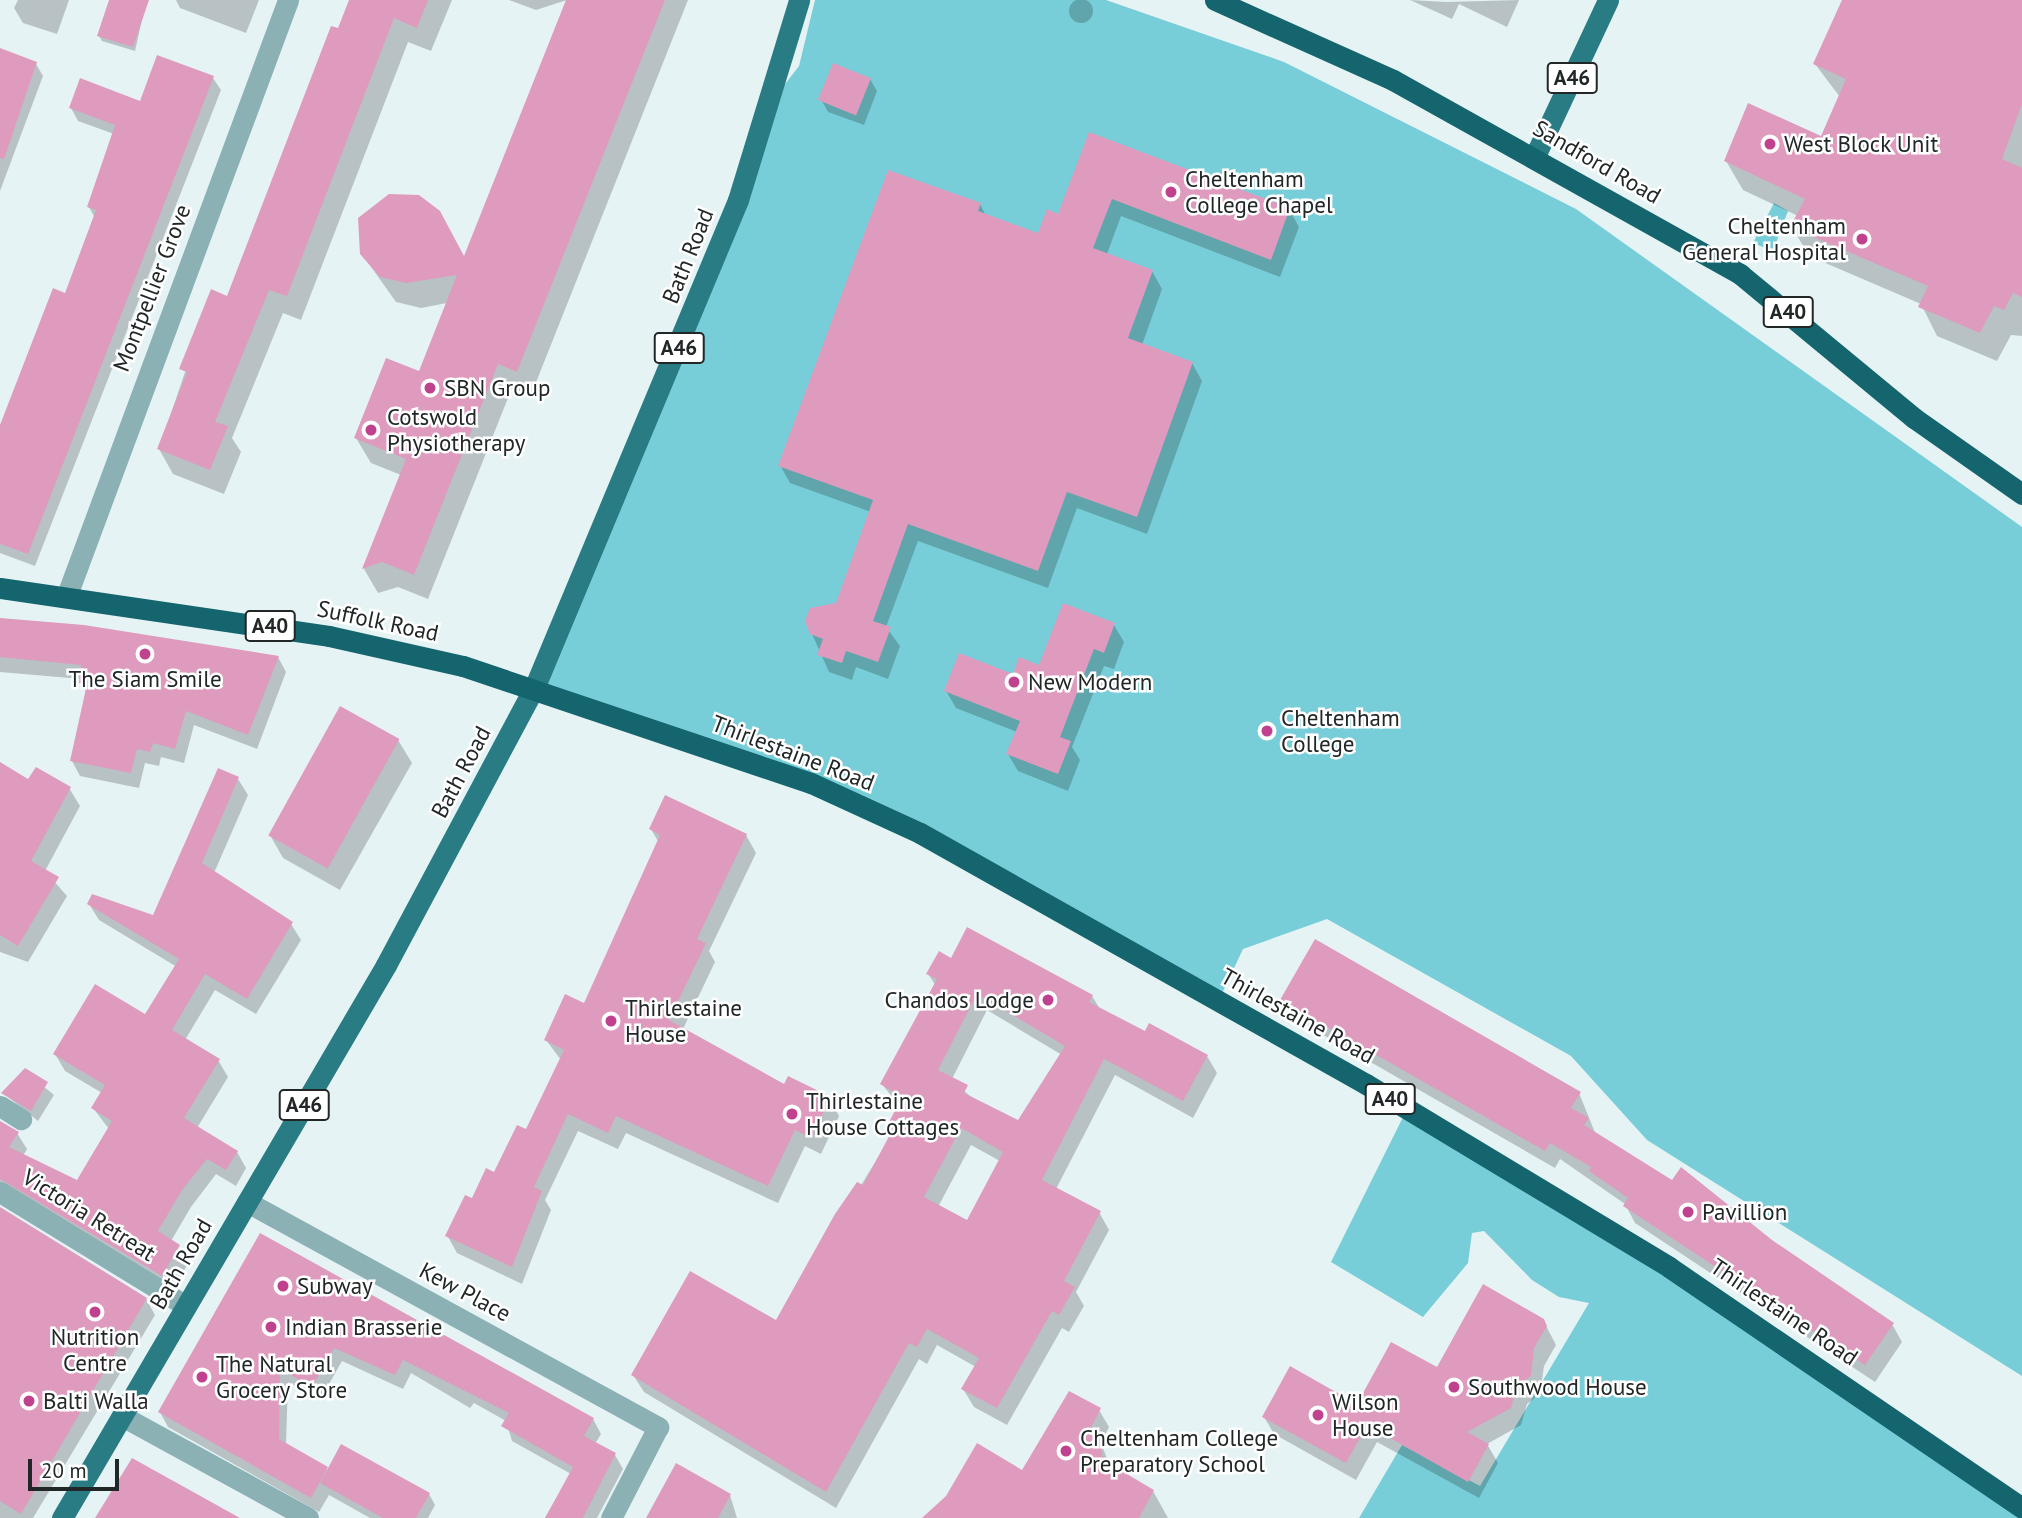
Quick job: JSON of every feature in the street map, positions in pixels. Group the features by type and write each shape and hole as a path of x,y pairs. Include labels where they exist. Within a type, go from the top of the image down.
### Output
{"highway":[{"name":"Sandford Road","path":"1216,0 1392,80 1535,156 1740,274 1914,418 2022,494"},
{"name":"Suffolk Road","path":"0,588 67,595 329,636 535,686"},
{"name":"Thirlestaine Road","path":"535,686 811,783 920,833 1366,1084 1669,1267 2022,1508"}],"main road":[{"name":"Bath Road","path":"62,1518 386,965 535,686 738,200 799,0"},
{"name":"A46","path":"1535,156 1608,0"}],"street":[{"name":"Montpellier Grove","path":"67,595 288,0"},
{"path":"0,1106 21,1119"},
{"name":"Victoria Retreat","path":"0,1192 186,1306"},
{"name":"Kew Place","path":"247,1202 658,1427 611,1518"},
{"path":"122,1416 308,1518"}],"shaded area":[{"path":"815,0 1106,0 1284,62 1576,209 2022,527 2022,1376 1647,1140 1571,1056 1327,919 1243,949 1218,1002 920,833 535,686 769,105 799,66"},
{"path":"1774,203 1788,211 1773,251 1753,243"},
{"path":"1407,1109 1669,1267 2022,1518 1359,1518 1402,1445 1480,1486 1589,1303 1559,1297 1532,1280 1484,1231 1472,1233 1468,1263 1423,1317 1331,1262"}],"building":[{"path":"109,0 149,0 133,47 97,36"},
{"path":"349,0 428,0 417,28 394,18 287,296 269,290 215,422 228,426 210,470 157,449 187,372 179,369 211,289 227,296 331,26 338,28"},
{"path":"566,0 665,0 517,372 498,364 414,575 382,562 362,569 406,459 354,438 386,358 419,371 457,275 406,283 380,277 360,254 358,218 389,194 419,195 440,211 464,256"},
{"path":"1842,0 2022,0 2022,104 2002,159 2022,168 2022,297 2013,293 2004,310 1994,306 1980,333 1918,307 1928,286 1790,227 1805,199 1724,161 1748,103 1821,136 1846,79 1813,64"},
{"path":"0,48 37,62 4,159 0,158"},
{"path":"157,55 214,76 28,554 0,544 0,425 53,288 65,293 96,210 87,207 115,125 69,108 80,78 140,101"},
{"path":"833,63 871,78 856,115 818,100"},
{"path":"1089,132 1290,208 1271,260 1112,199 1093,248 1153,270 1128,338 1193,362 1137,517 1067,492 1038,571 908,524 873,621 891,627 878,662 846,651 842,663 817,655 823,639 810,634 805,621 810,608 836,603 873,500 778,466 888,170 981,203 978,211 1038,233 1047,209 1058,214"},
{"name":"New Modern","path":"1063,603 1115,623 1104,653 1094,649 1060,737 1071,741 1058,774 1006,754 1020,721 944,691 959,653 1013,674 1019,657 1039,665"},
{"path":"0,618 84,625 279,656 248,735 186,711 175,749 153,743 150,752 137,749 131,773 70,761 87,684 79,683 81,665 0,657"},
{"path":"340,706 399,739 328,868 268,835"},
{"path":"0,762 28,779 36,767 71,787 31,861 59,877 18,946 0,935"},
{"path":"218,768 239,777 202,863 293,922 247,999 205,974 172,1030 220,1059 184,1118 238,1151 226,1170 207,1159 182,1190 158,1231 180,1245 162,1276 0,1179 0,1121 19,1132 9,1147 77,1180 112,1121 91,1108 105,1085 53,1054 95,984 145,1014 179,959 87,904 92,894 153,915"},
{"name":"Thirlestaine House","path":"665,795 747,834 697,939 706,943 669,1020 784,1084 788,1076 831,1097 811,1138 795,1130 768,1186 616,1116 608,1133 568,1114 534,1187 542,1191 512,1267 445,1236 465,1195 472,1198 486,1168 494,1172 517,1125 526,1129 564,1050 544,1040 565,994 584,1003 660,835 649,829"},
{"path":"967,927 1093,995 1089,1002 1145,1031 1149,1023 1208,1055 1183,1101 1104,1059 1042,1180 1101,1211 1064,1281 1075,1287 1059,1315 1052,1311 997,1408 961,1389 979,1358 927,1329 917,1347 909,1343 826,1492 631,1375 690,1271 776,1320 835,1214 857,1182 863,1185 893,1129 887,1126 902,1097 880,1084 937,979 926,974 939,951 951,958","holes":["977,994 1065,1046 1018,1120 964,1093 968,1085 938,1070","961,1128 1003,1152 967,1220 924,1197"]},
{"path":"1315,939 1581,1092 1571,1108 1589,1118 1584,1125 1672,1180 1681,1167 1772,1240 1894,1323 1865,1365 1623,1206 1628,1198 1589,1171 1591,1167 1550,1143 1545,1151 1280,1000"},
{"path":"25,1068 48,1082 31,1111 1,1093"},
{"path":"0,1207 147,1298 21,1514 0,1501"},
{"path":"260,1233 594,1418 584,1436 616,1453 583,1518 545,1518 573,1467 501,1426 509,1413 403,1360 395,1375 334,1348 312,1387 280,1369 279,1439 328,1467 311,1498 158,1412"},
{"name":"Southwood House","path":"1483,1284 1544,1319 1547,1326 1534,1348 1531,1376 1517,1386 1511,1408 1467,1432 1489,1444 1468,1482 1367,1425 1346,1463 1262,1417 1290,1366 1357,1404 1391,1342 1437,1367"},
{"name":"Cheltenham College Preparatory School","path":"1069,1391 1101,1408 1089,1431 1099,1436 1103,1460 1154,1490 1139,1518 922,1518 946,1496 977,1443 1022,1470"},
{"path":"341,1444 430,1493 416,1518 383,1518 320,1483"},
{"path":"132,1458 240,1518 95,1518"},
{"path":"676,1463 731,1494 718,1518 646,1518"}],"place":[{"name":"West Block Unit","path":"1770,144"},
{"name":"Cheltenham College Chapel","path":"1171,192"},
{"name":"Cheltenham General Hospital","path":"1862,239"},
{"name":"SBN Group","path":"430,388"},
{"name":"Cotswold Physiotherapy","path":"371,430"},
{"name":"The Siam Smile","path":"145,654"},
{"name":"New Modern","path":"1014,682"},
{"name":"Cheltenham College","path":"1267,731"},
{"name":"Chandos Lodge","path":"1048,1000"},
{"name":"Thirlestaine House","path":"611,1021"},
{"name":"Thirlestaine House Cottages","path":"792,1114"},
{"name":"Pavillion","path":"1688,1212"},
{"name":"Subway","path":"283,1286"},
{"name":"Nutrition Centre","path":"95,1312"},
{"name":"Indian Brasserie","path":"271,1327"},
{"name":"The Natural Grocery Store","path":"202,1377"},
{"name":"Southwood House","path":"1454,1387"},
{"name":"Balti Walla","path":"29,1401"},
{"name":"Wilson House","path":"1318,1415"},
{"name":"Cheltenham College Preparatory School","path":"1066,1451"}]}
